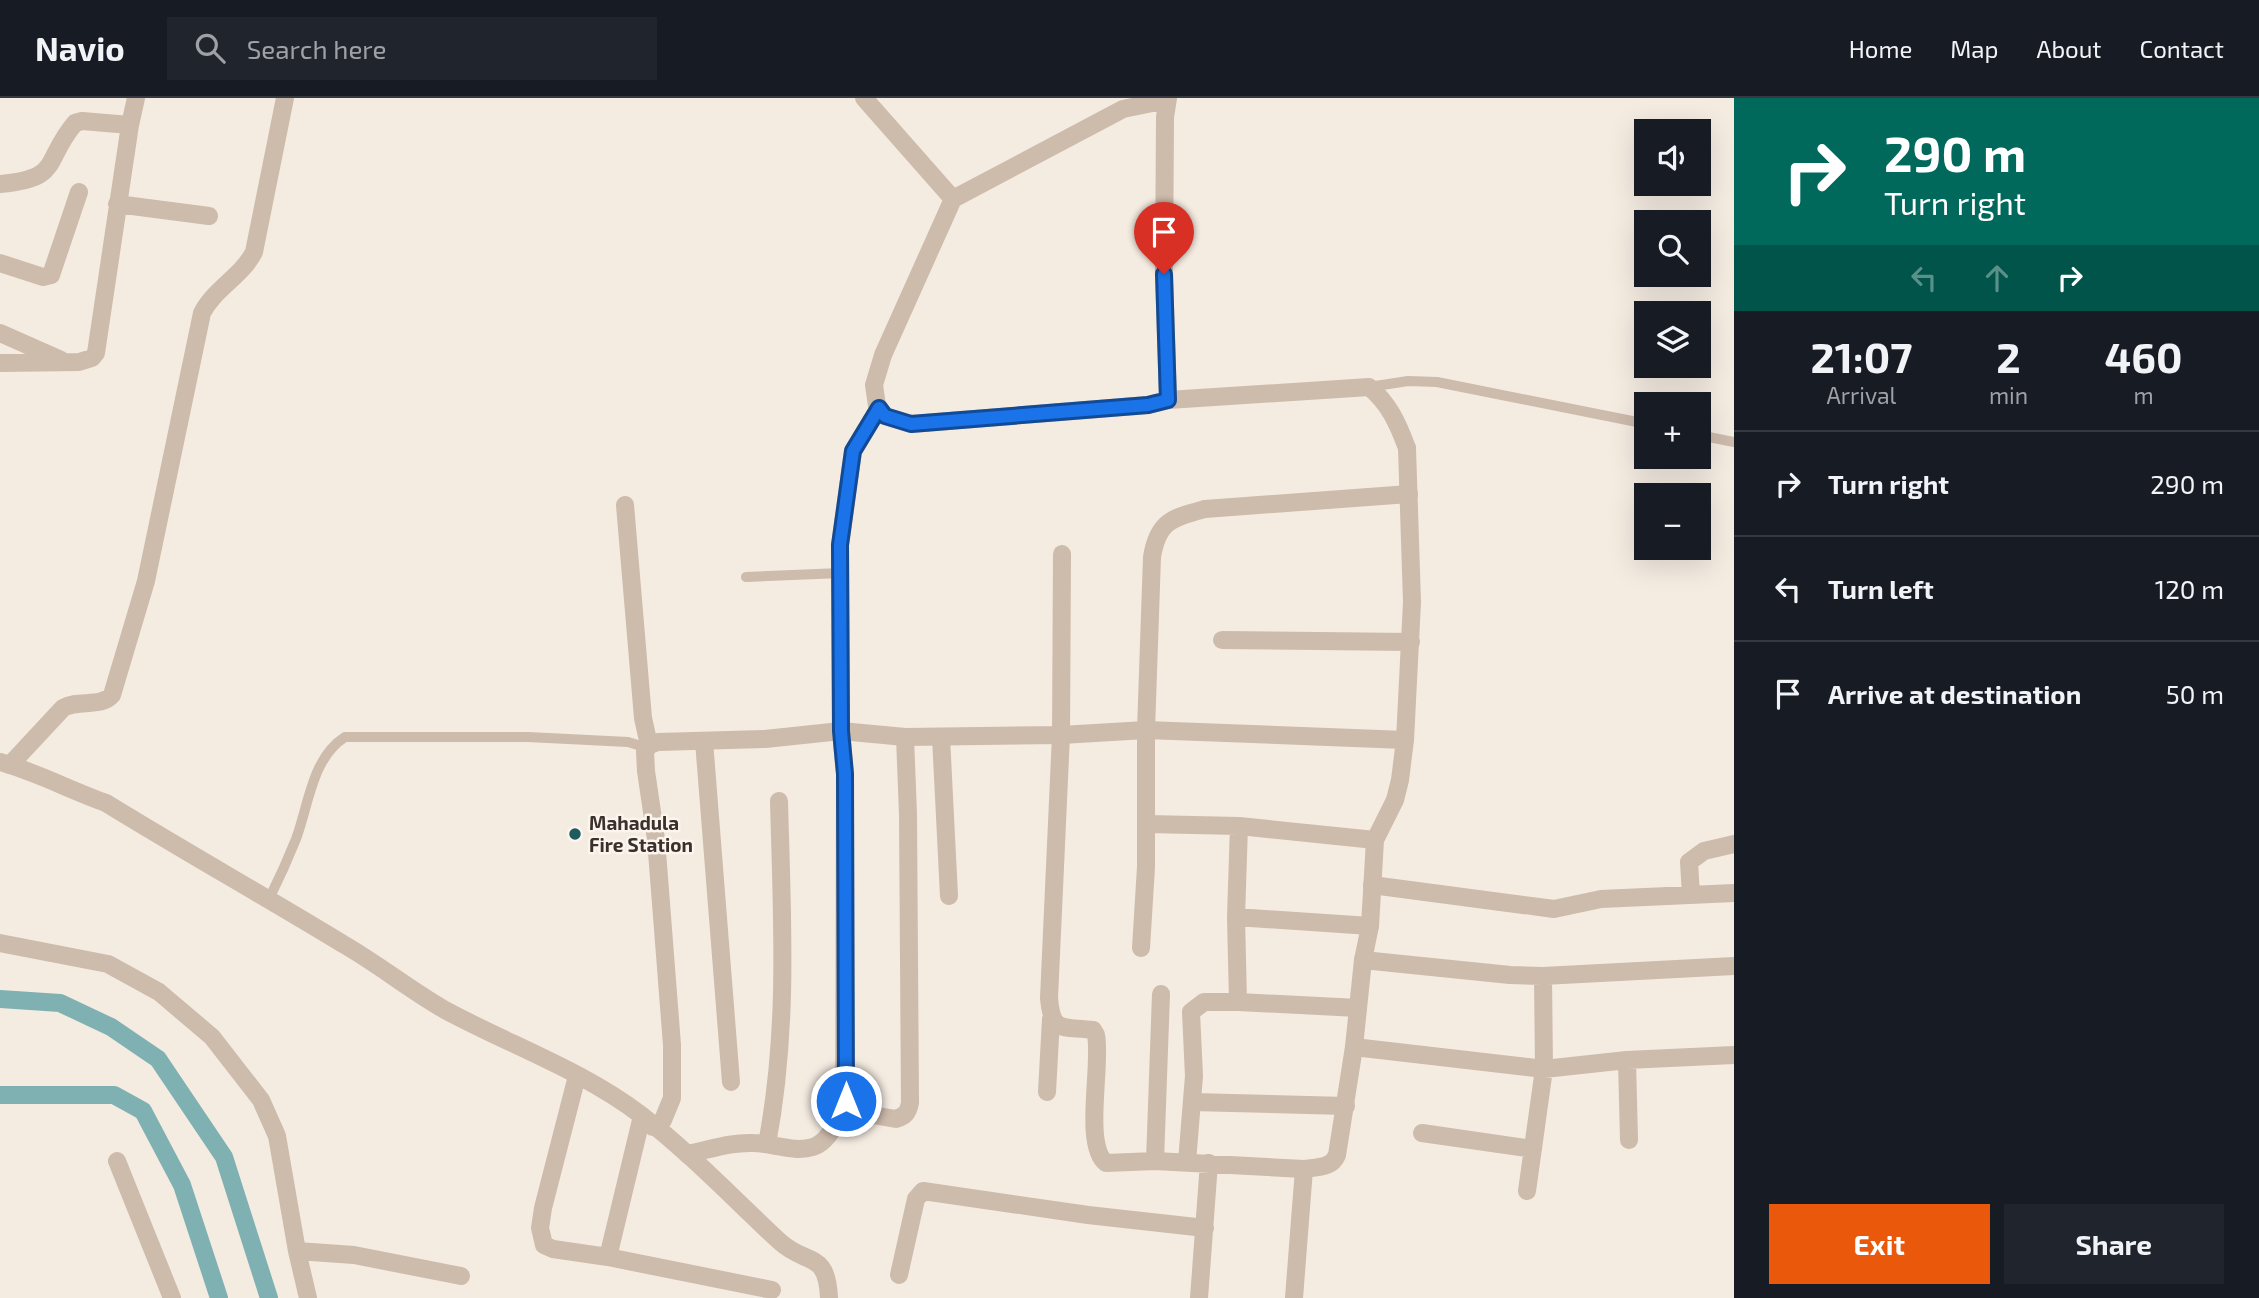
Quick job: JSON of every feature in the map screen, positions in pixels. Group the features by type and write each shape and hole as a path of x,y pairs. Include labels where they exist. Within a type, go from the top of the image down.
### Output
{"street":[{"path":"0,363 67,363 86,361 96,353 117,204 136,98"},
{"path":"285,98 254,252 247,264 210,300 200,320 146,581 112,695 104,701 73,703 63,708 5,763 106,803 270,899 445,1009 577,1076 647,1121 687,1154 786,1248 820,1265 826,1271 829,1298"},
{"path":"864,98 953,199"},
{"path":"1051,1019 1058,1026 1093,1030 1096,1034 1096,1148 1099,1158 1107,1163 1155,1161 1304,1169 1330,1165 1335,1161 1346,1106 1363,960 1370,926 1375,840 1395,800 1405,740 1411,642 1409,494 1407,448 1395,419 1381,397 1369,387 1168,400 1148,405 911,424 885,416 879,408 874,385 883,355 953,199 1123,109 1168,99 1164,274 1168,400"},
{"path":"0,184 27,181 40,176 75,123 82,121 130,125"},
{"path":"0,263 49,277 79,192"},
{"path":"117,204 209,216"},
{"path":"0,333 67,363"},
{"path":"687,1154 729,1144 767,1144 801,1149 815,1147 826,1138 844,1110 845,774 841,731 840,545 853,451 879,408"},
{"path":"1141,948 1147,824 1146,730 1152,557 1155,539 1161,527 1177,517 1205,509 1409,494"},
{"path":"625,505 672,1045 672,1098 663,1120 647,1121"},
{"path":"1047,1092 1061,736 1062,554"},
{"path":"1222,640 1411,642"},
{"path":"647,748 658,742 765,739 841,731 905,737 942,737 1061,736 1146,730 1405,740"},
{"path":"844,1110 895,1119 909,1111 908,814 905,737"},
{"path":"942,737 949,896"},
{"path":"704,741 731,1082"},
{"path":"767,1144 777,1080 783,1012 779,801"},
{"path":"1147,824 1239,826 1375,840"},
{"path":"1238,1002 1236,917 1239,826"},
{"path":"1691,895 1689,862 1704,851 1734,844"},
{"path":"1372,885 1555,909 1601,899 1734,893"},
{"path":"1236,917 1370,926"},
{"path":"0,943 108,964 159,992 212,1037 261,1100 277,1136 308,1298"},
{"path":"1363,960 1543,976 1734,966"},
{"path":"1527,1191 1544,1069 1543,976"},
{"path":"1155,1161 1161,994"},
{"path":"1187,1162 1194,1076 1191,1012 1204,1002 1358,1008"},
{"path":"1354,1047 1544,1069 1627,1060 1734,1055"},
{"path":"1627,1060 1629,1140"},
{"path":"577,1076 543,1208 540,1228 544,1245 772,1290"},
{"path":"1192,1102 1346,1106"},
{"path":"608,1256 647,1121"},
{"path":"1422,1133 1533,1149"},
{"path":"117,1161 172,1298"},
{"path":"1199,1298 1209,1163"},
{"path":"1294,1298 1304,1169"},
{"path":"899,1275 916,1199 923,1191 1088,1215 1205,1228"},
{"path":"297,1251 354,1255 461,1276"}],"lane":[{"path":"1369,387 1408,381 1437,382 1634,421"},
{"path":"1711,437 1734,442"},
{"path":"746,577 841,573"},
{"path":"270,899 296,837 320,765 333,745 345,737 528,737 628,741 647,748"}],"waterway":[{"path":"0,999 60,1003 111,1027 158,1059 224,1157 269,1298"},
{"path":"0,1095 114,1095 143,1111 182,1185 219,1298"}],"place":[{"name":"Mahadula Fire Station","path":"575,834"}],"route":[{"path":"846,1101 845,774 841,731 840,545 853,451 879,408 885,416 911,424 1148,405 1168,400 1164,274"}]}
